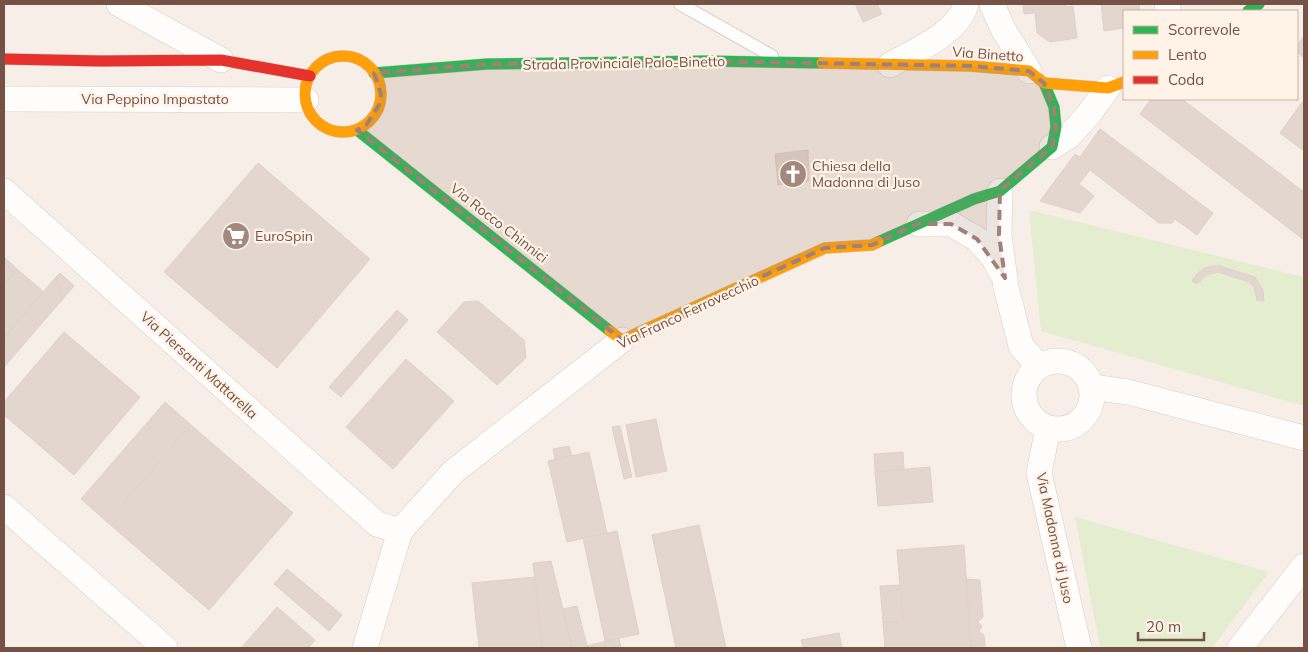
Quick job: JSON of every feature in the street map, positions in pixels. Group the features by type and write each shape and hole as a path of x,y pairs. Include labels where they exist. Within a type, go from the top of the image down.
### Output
{"street":[{"path":"119,4 220,60"},
{"path":"882,65 939,37 953,26 964,11 966,4"},
{"path":"992,4 1003,29 1037,77 1054,107 1056,127 1052,147"},
{"path":"336,57 346,57 357,59 374,73 379,83 381,94 379,105 367,124 358,130 335,132 324,128 315,120 309,111 305,92 310,76 317,67 336,57"},
{"path":"4,59 102,61 220,60 310,76"},
{"name":"Strada Provinciale Palo-Binetto","path":"374,73 487,64 706,61 882,65"},
{"name":"Via Binetto","path":"882,65 971,66 1037,77 1116,85"},
{"path":"1038,367 1022,346 1005,278 999,235 1000,191 1052,147 1069,136 1116,85"},
{"name":"Via Peppino Impastato","path":"4,99 306,100"},
{"name":"Via Rocco Chinnici","path":"358,130 622,340"},
{"name":"Via Piersanti Mattarella","path":"4,191 377,524 400,531"},
{"name":"Via Franco Ferrovecchio","path":"365,648 400,531 453,472 622,340 825,248 872,245 974,199 1000,191"},
{"path":"918,224 951,224 977,239 993,257 1005,278"},
{"path":"1056,361 1074,365 1082,370 1092,387 1091,408 1085,417 1078,424 1058,430 1039,424 1027,409 1024,400 1024,391 1032,374 1038,367 1056,361"},
{"path":"1092,387 1128,392 1304,438"},
{"name":"Via Madonna di Juso","path":"1048,428 1039,473 1079,648"},
{"path":"4,507 165,648"},
{"path":"1240,648 1304,566"}],"lane":[{"path":"680,4 783,63"}],"highlighted area":[{"path":"706,61 971,66 1029,71 1044,83 1054,107 1056,127 1052,147 1000,191 999,235 1005,278 977,239 951,224 918,224 872,245 825,248 622,340 357,130 367,124 379,105 381,94 374,73 487,64"}],"green space":[{"path":"1029,210 1304,277 1304,406 1041,331"},
{"path":"1075,517 1269,572 1212,648 1100,648"}],"building":[{"path":"855,4 877,4 882,14 863,22"},
{"path":"1023,4 1066,4 1067,7 1073,6 1077,38 1050,42 1037,33 1035,13 1024,14"},
{"path":"1101,4 1139,4 1140,10 1123,10 1123,28 1104,31"},
{"path":"1304,36 1304,58 1298,53 1298,45"},
{"path":"1150,100 1183,100 1304,192 1304,240 1140,114"},
{"path":"1304,102 1304,151 1280,133"},
{"path":"1100,129 1213,213 1197,235 1175,219 1172,223 1159,223 1090,170 1079,184 1094,196 1080,213 1040,201 1075,154 1080,157"},
{"name":"Chiesa della Madonna di Juso","path":"808,150 809,181 778,185 775,154"},
{"path":"258,163 370,259 277,368 164,272"},
{"path":"4,257 17,269 4,285"},
{"path":"1220,266 1255,277 1263,290 1264,301 1257,300 1254,287 1249,282 1218,272 1206,275 1197,284 1192,281 1205,268"},
{"path":"17,269 44,292 4,338 4,285"},
{"path":"60,273 74,286 62,300 56,277"},
{"path":"56,277 62,300 4,367 4,338"},
{"path":"478,301 524,340 526,358 497,385 437,332 464,302"},
{"path":"397,310 408,320 341,397 329,387"},
{"path":"64,332 140,397 74,475 4,415 4,402"},
{"path":"406,359 454,401 393,469 346,427"},
{"path":"165,402 191,425 107,522 81,499"},
{"path":"656,419 667,471 636,477 626,425"},
{"path":"191,425 293,513 209,610 107,522"},
{"path":"620,426 632,477 624,479 612,427"},
{"path":"569,446 572,456 555,460 553,449"},
{"path":"589,452 607,533 567,542 548,461"},
{"path":"903,452 904,469 875,472 874,454"},
{"path":"930,467 933,502 878,506 875,472"},
{"path":"699,525 726,648 676,648 652,535"},
{"path":"617,531 639,634 605,641 583,538"},
{"path":"964,545 971,648 885,648 883,622 903,621 897,550"},
{"path":"551,561 572,648 542,648 533,563"},
{"path":"287,569 342,615 329,631 274,584"},
{"path":"535,577 542,648 479,648 472,583"},
{"path":"966,579 980,580 983,617 978,622 982,626 979,631 984,635 985,648 971,648"},
{"path":"900,585 903,621 883,622 880,586"},
{"path":"577,606 587,646 619,638 621,648 572,648 563,609"},
{"path":"277,607 315,640 308,648 242,647"},
{"path":"839,633 842,648 803,648 801,640"}],"traffic: fast":[{"path":"1250,10 1259,4"},
{"path":"374,73 487,64 706,61 822,63"},
{"path":"878,242 974,199 1000,191 1052,147 1056,127 1054,107 1044,83"},
{"path":"357,130 610,331"}],"traffic: slow":[{"path":"343,56 357,59 370,67 378,80 381,94 378,108 370,121 357,129 343,132 329,129 316,121 308,108 305,94 308,80 316,67 329,59 343,56"},
{"path":"822,63 971,66 1029,71 1044,83 1108,88 1123,82"},
{"path":"610,331 622,340 825,248 872,245 878,242"}],"traffic: jam":[{"path":"4,59 101,61 221,60 310,76"}],"place":[{"name":"Chiesa della Madonna di Juso","path":"793,174"},
{"name":"EuroSpin","path":"236,236"}]}
